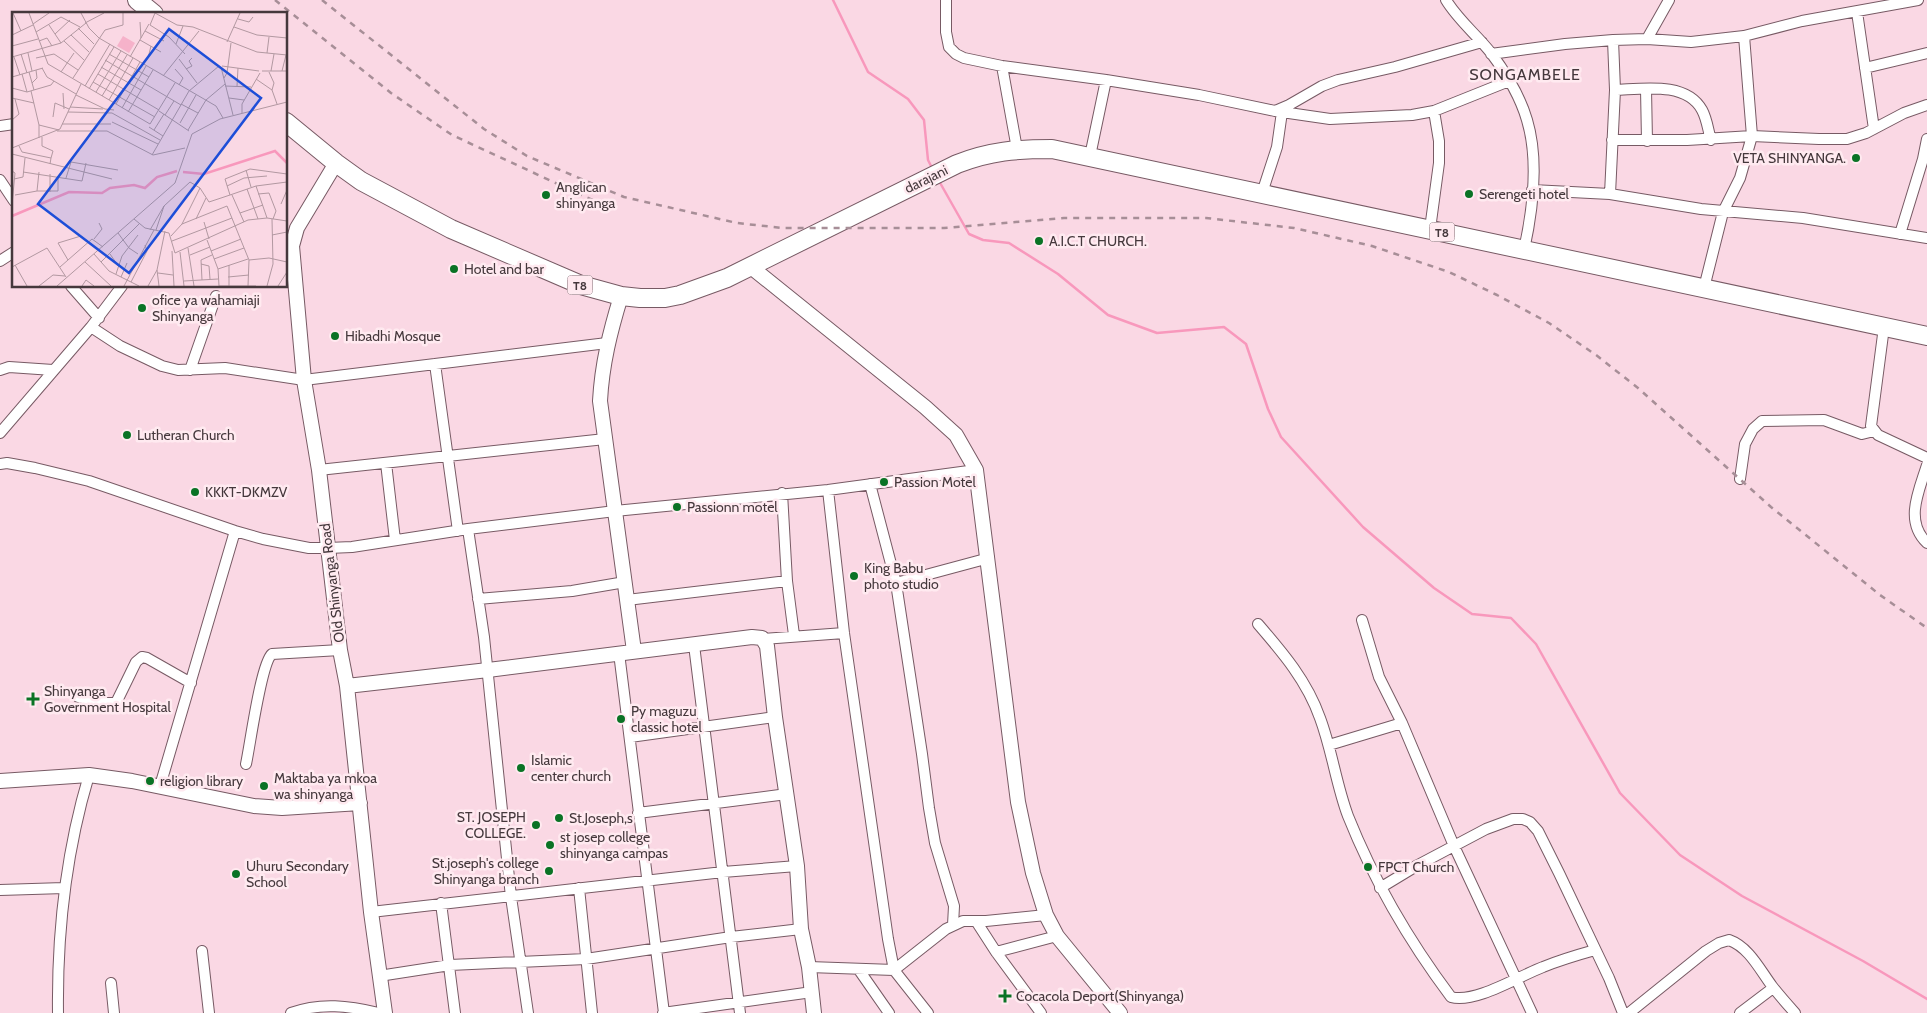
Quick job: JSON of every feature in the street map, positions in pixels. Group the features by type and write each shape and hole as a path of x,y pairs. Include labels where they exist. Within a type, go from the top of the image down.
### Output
{"highway":[{"path":"137,0 152,12"},
{"name":"T8","path":"288,124 361,181 452,229 580,285 621,296 665,298 717,282 751,267"},
{"name":"T8","path":"1017,149 1052,149 1090,156 1927,336"},
{"name":"darajani","path":"751,267 957,164 991,153 1017,149"}],"street":[{"path":"946,0 946,32 950,47 956,54 964,58 1002,66 1199,95 1278,111 1330,119 1412,115 1434,111 1509,81"},
{"path":"1446,0 1491,54 1509,81 1524,110 1532,152 1532,190 1524,250"},
{"path":"1647,39 1669,0"},
{"path":"1491,54 1613,40 1647,39 1691,42 1744,36 1802,22 1918,0"},
{"path":"1856,12 1874,129"},
{"path":"1704,288 1723,212 1740,178 1752,136 1744,36"},
{"path":"1610,194 1615,90 1613,40"},
{"path":"1278,111 1322,86 1338,80 1395,67 1482,42"},
{"path":"1865,68 1927,53"},
{"path":"1002,66 1017,149"},
{"path":"1090,156 1106,80"},
{"path":"1615,90 1646,89 1682,92 1690,97 1701,109 1711,140"},
{"path":"1646,89 1647,141"},
{"path":"1612,140 1711,140 1752,136 1847,139 1874,129 1904,113 1927,105"},
{"path":"1262,193 1277,147 1278,111"},
{"path":"1430,229 1440,163 1439,141 1434,111"},
{"path":"1900,234 1923,159 1927,139"},
{"name":"Old Shinyanga Road","path":"336,163 297,228 292,246 304,380 319,470 340,650 347,686 371,912 385,1013"},
{"path":"0,180 12,198"},
{"path":"1532,190 1610,194 1723,212 1804,218 1927,238"},
{"path":"0,261 12,253"},
{"path":"751,267 925,407 956,435 976,470 989,558 1018,802 1033,873 1046,915 1057,936 1120,1013"},
{"path":"72,288 99,318"},
{"path":"0,434 53,370 92,327 121,288"},
{"path":"190,370 216,296"},
{"path":"621,296 607,343 601,372 600,401 634,651"},
{"path":"92,327 120,346 162,366 178,370 225,368 304,380 607,343"},
{"path":"1884,327 1870,419 1871,426 1874,431 1885,439 1927,458"},
{"path":"435,364 447,457 478,599 488,670 511,897 528,1013"},
{"path":"0,370 9,367 53,370"},
{"path":"1740,479 1746,444 1753,429 1762,421 1824,420 1862,434 1874,431"},
{"path":"319,470 604,439"},
{"path":"0,464 7,463 35,468 89,480 236,532 309,548 352,547 463,530 614,511 782,493 828,490 976,470"},
{"path":"386,463 395,540"},
{"path":"1927,465 1915,506 1914,521 1916,531 1927,543"},
{"path":"870,484 896,583 929,808 935,843 954,906 953,925"},
{"path":"828,490 844,633 888,939 894,970 928,1013"},
{"path":"782,493 787,581 794,635"},
{"path":"160,786 236,532"},
{"path":"896,583 989,558"},
{"path":"627,600 787,581"},
{"path":"478,599 572,591 625,582"},
{"path":"1362,620 1379,677 1402,724 1454,846 1532,1013"},
{"path":"1258,624 1297,672 1312,697 1329,746 1336,783 1380,888 1411,939 1451,997 1462,999 1478,996 1550,964 1595,950"},
{"path":"347,686 752,637 763,639 794,635 844,633"},
{"path":"763,639 767,646 775,717 797,866 802,929 809,967 814,1013"},
{"path":"694,645 740,1013"},
{"path":"246,764 268,658 272,654 340,650"},
{"path":"619,653 663,1013 812,992"},
{"path":"78,697 104,704 116,703 136,662 142,657 148,658 191,683"},
{"path":"630,737 775,717"},
{"path":"1329,746 1402,724"},
{"path":"58,1013 57,974 64,888 79,807 89,775"},
{"path":"0,781 89,775 160,786 225,801 273,807 360,803"},
{"path":"638,813 787,794"},
{"path":"1380,888 1454,846 1503,822 1523,819 1530,822 1538,831 1609,978 1623,1013"},
{"path":"371,912 647,880 797,866"},
{"path":"0,890 64,888"},
{"path":"579,888 592,1013"},
{"path":"441,903 455,1013"},
{"path":"809,967 894,970 953,925 963,921 1046,915"},
{"path":"976,921 996,952 1041,1013"},
{"path":"379,976 450,965 586,959 731,936 802,929"},
{"path":"996,952 1057,936"},
{"path":"1629,1013 1706,951 1719,943 1729,940 1742,947 1749,954 1773,988 1795,1013"},
{"path":"202,951 210,1013"},
{"path":"859,970 889,1013"},
{"path":"111,983 114,1013"},
{"path":"1740,1013 1773,988"},
{"path":"291,1013 315,1006 334,1005 379,1013"}],"waterway":[{"path":"833,0 868,72 908,99 924,120 928,160 933,170"},
{"path":"939,181 969,234 983,240 1009,243 1058,274 1108,315 1157,333 1224,327 1246,344 1268,409 1281,437 1363,527 1434,588 1472,614 1511,618 1536,644 1620,793 1680,855 1742,896 1863,961 1927,999"}],"railway":[{"path":"275,0 391,93 452,135 601,204"},
{"path":"322,0 484,129 527,156 624,197 737,223 783,228 944,228 1064,218 1206,218 1294,228 1372,246 1449,272 1549,323 1596,355 1638,388 1771,507 1880,595 1927,628"}],"place":[{"name":"VETA SHINYANGA.","path":"1856,158"},
{"name":"Serengeti hotel","path":"1469,194"},
{"name":"Anglican shinyanga","path":"546,195"},
{"name":"A.I.C.T CHURCH.","path":"1039,241"},
{"name":"Hotel and bar","path":"454,269"},
{"name":"ofice ya wahamiaji Shinyanga","path":"142,308"},
{"name":"Hibadhi Mosque","path":"335,336"},
{"name":"Lutheran Church","path":"127,435"},
{"name":"Passion Motel","path":"884,482"},
{"name":"KKKT-DKMZV","path":"195,492"},
{"name":"Passionn motel","path":"677,507"},
{"name":"King Babu photo studio","path":"854,576"},
{"name":"Shinyanga Government Hospital","path":"33,699"},
{"name":"Py maguzu classic hotel","path":"621,719"},
{"name":"Islamic center church","path":"521,768"},
{"name":"religion library","path":"150,781"},
{"name":"Maktaba ya mkoa wa shinyanga","path":"264,786"},
{"name":"St.Joseph,s","path":"559,818"},
{"name":"ST. JOSEPH COLLEGE.","path":"536,825"},
{"name":"st josep college shinyanga campas","path":"550,845"},
{"name":"FPCT Church","path":"1368,867"},
{"name":"St.joseph's college Shinyanga branch","path":"549,871"},
{"name":"Uhuru Secondary School","path":"236,874"},
{"name":"Cocacola Deport(Shinyanga)","path":"1005,996"}],"district":[{"name":"SONGAMBELE","path":"1525,74"}]}
